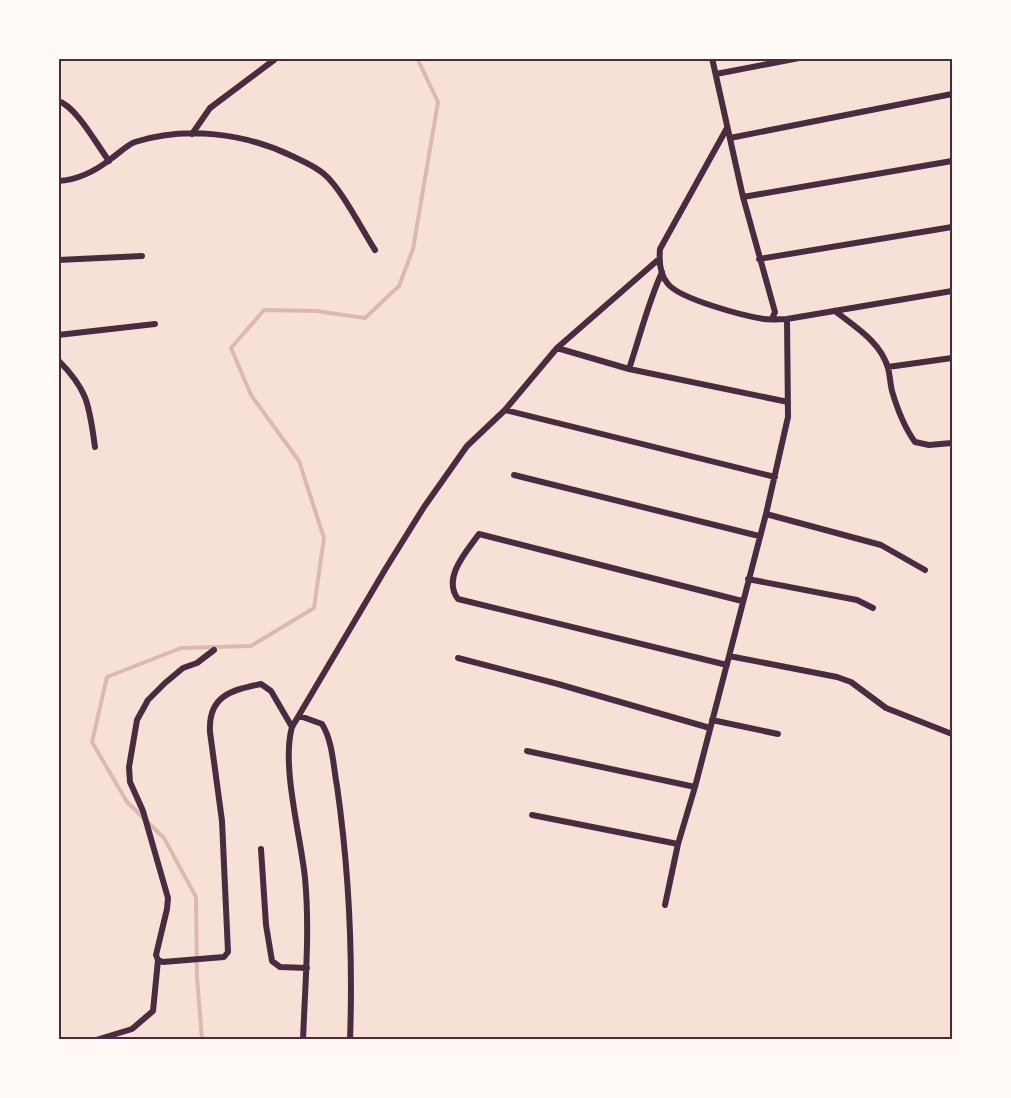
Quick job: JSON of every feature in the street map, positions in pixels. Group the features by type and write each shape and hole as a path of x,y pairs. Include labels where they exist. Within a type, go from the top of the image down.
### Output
{"street":[{"path":"712,58 743,197 775,312 772,319"},
{"path":"716,74 799,58"},
{"path":"192,134 210,108 274,60"},
{"path":"730,138 952,93"},
{"path":"58,101 64,103 73,112 109,161"},
{"path":"727,128 660,249 659,259 668,285 703,303 765,320 787,319 952,291"},
{"path":"58,181 73,180 109,161 132,143 155,138 192,134 226,136 263,144 324,174 336,188 375,250"},
{"path":"743,197 952,161"},
{"path":"759,259 952,227"},
{"path":"58,260 142,256"},
{"path":"303,1040 307,968 305,879 288,741 292,727 424,507 467,446 505,410 557,348 659,259"},
{"path":"629,369 654,289 662,272"},
{"path":"834,311 864,334 879,350 888,367 893,393 907,430 915,442 929,445 952,442"},
{"path":"665,905 678,844 766,514 788,417 787,319"},
{"path":"58,336 155,324"},
{"path":"557,348 629,369 788,402"},
{"path":"888,367 952,358"},
{"path":"58,360 74,377 89,404 95,447"},
{"path":"505,410 775,477"},
{"path":"514,475 759,537"},
{"path":"766,514 880,545 925,570"},
{"path":"727,665 458,599 451,586 464,554 479,534 742,601"},
{"path":"748,579 857,600 873,608"},
{"path":"96,1040 132,1029 153,1011 161,961 156,955 168,898 143,811 130,782 129,767 137,720 148,700 165,683 183,668 197,663 214,650"},
{"path":"729,656 837,677 851,682 886,708 952,734"},
{"path":"458,658 710,728"},
{"path":"161,961 224,957 228,952 222,821 209,719 213,708 221,697 235,690 261,684 271,691 292,727"},
{"path":"300,717 322,724 329,735 332,753 348,885 351,973 350,1040"},
{"path":"712,720 778,734"},
{"path":"527,751 695,787"},
{"path":"532,815 678,844"},
{"path":"261,849 266,925 272,960 280,967 307,968"}],"waterway":[{"path":"202,1040 197,977 196,897 164,838 127,802 92,742 107,677 181,648 251,646 314,608 324,538 299,461 251,395 231,348 264,310 316,311 365,318 399,286 413,249 438,102 417,58"}]}
